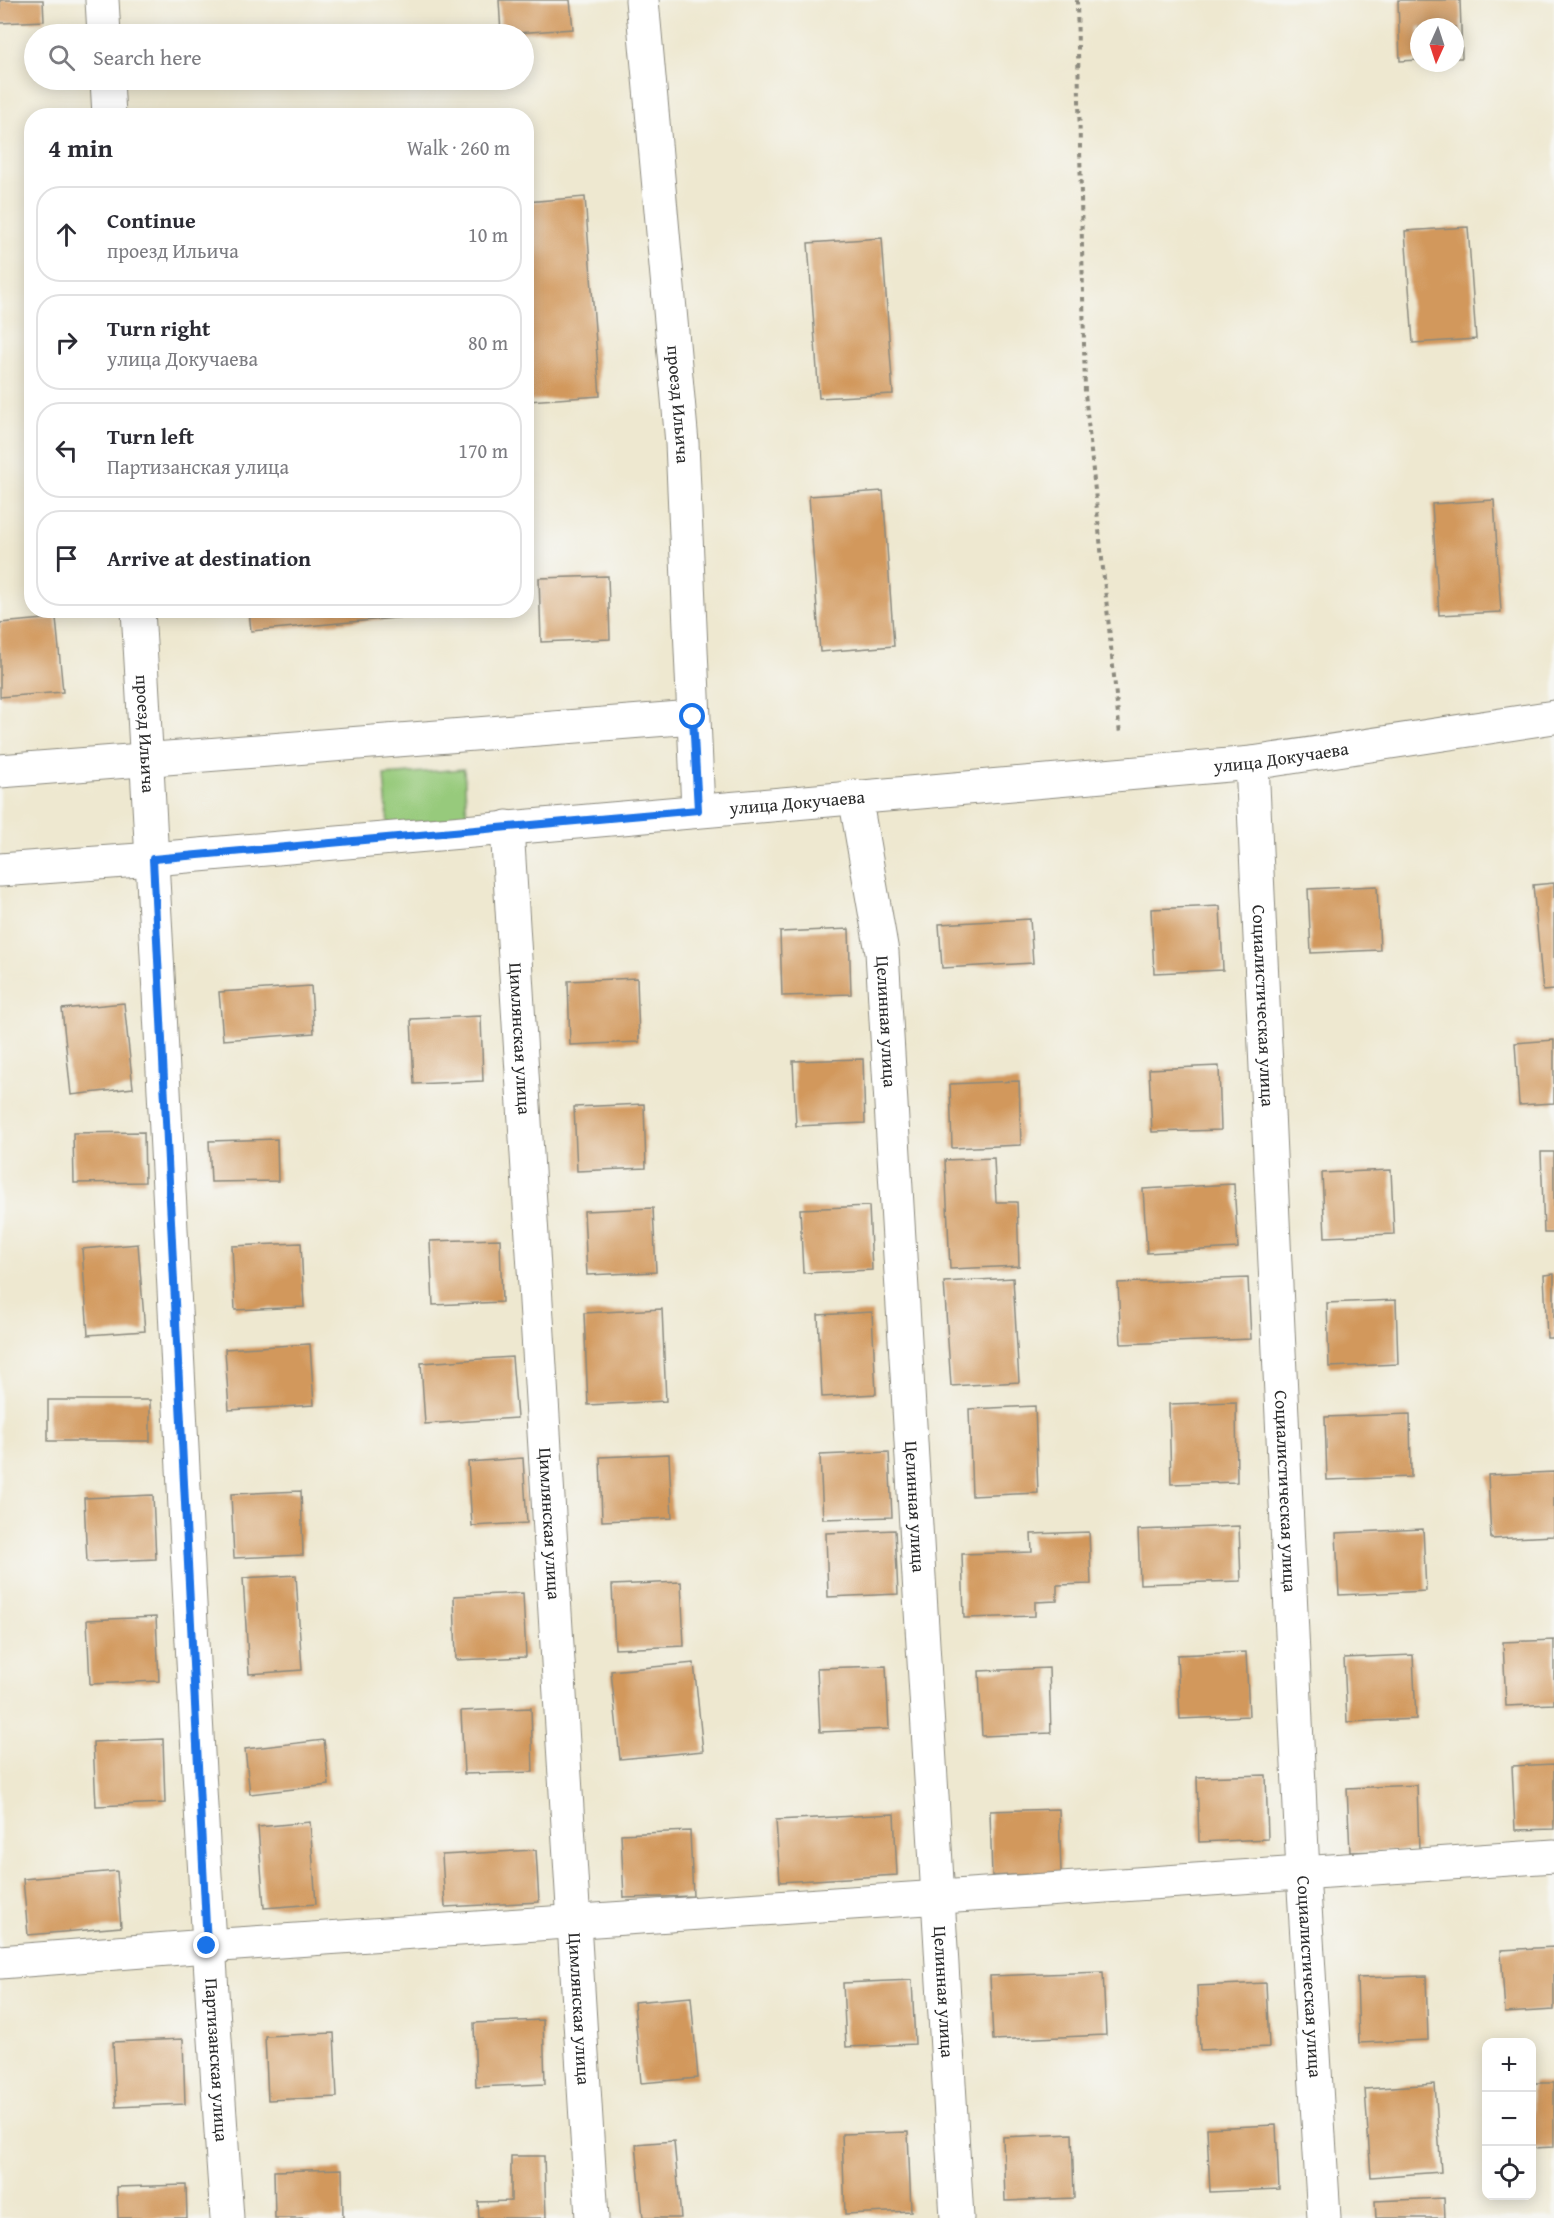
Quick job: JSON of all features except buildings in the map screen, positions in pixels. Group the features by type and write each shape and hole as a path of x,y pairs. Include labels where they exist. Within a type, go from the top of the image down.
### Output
{"street":[{"path":"102,0 103,24"},
{"name":"проезд Ильича","path":"642,0 682,443 698,810"},
{"path":"108,90 109,108"},
{"name":"проезд Ильича","path":"138,618 153,859"},
{"path":"0,771 693,717"},
{"name":"улица Докучаева","path":"0,870 153,859 1252,763 1554,717"},
{"name":"Социалистическая улица","path":"1252,763 1303,1873 1324,2218"},
{"name":"Целинная улица","path":"855,796 882,952 940,1897 957,2218"},
{"name":"Цимлянская улица","path":"507,827 592,2218"},
{"name":"Партизанская улица","path":"153,859 207,1946 226,2218"},
{"path":"0,1962 207,1946 1554,1856"}],"path":[{"path":"1077,0 1085,393 1124,774"}],"green space":[{"path":"464,769 467,819 388,825 384,775"}],"route":[{"path":"207,1946 153,859 698,810 693,717"}]}
